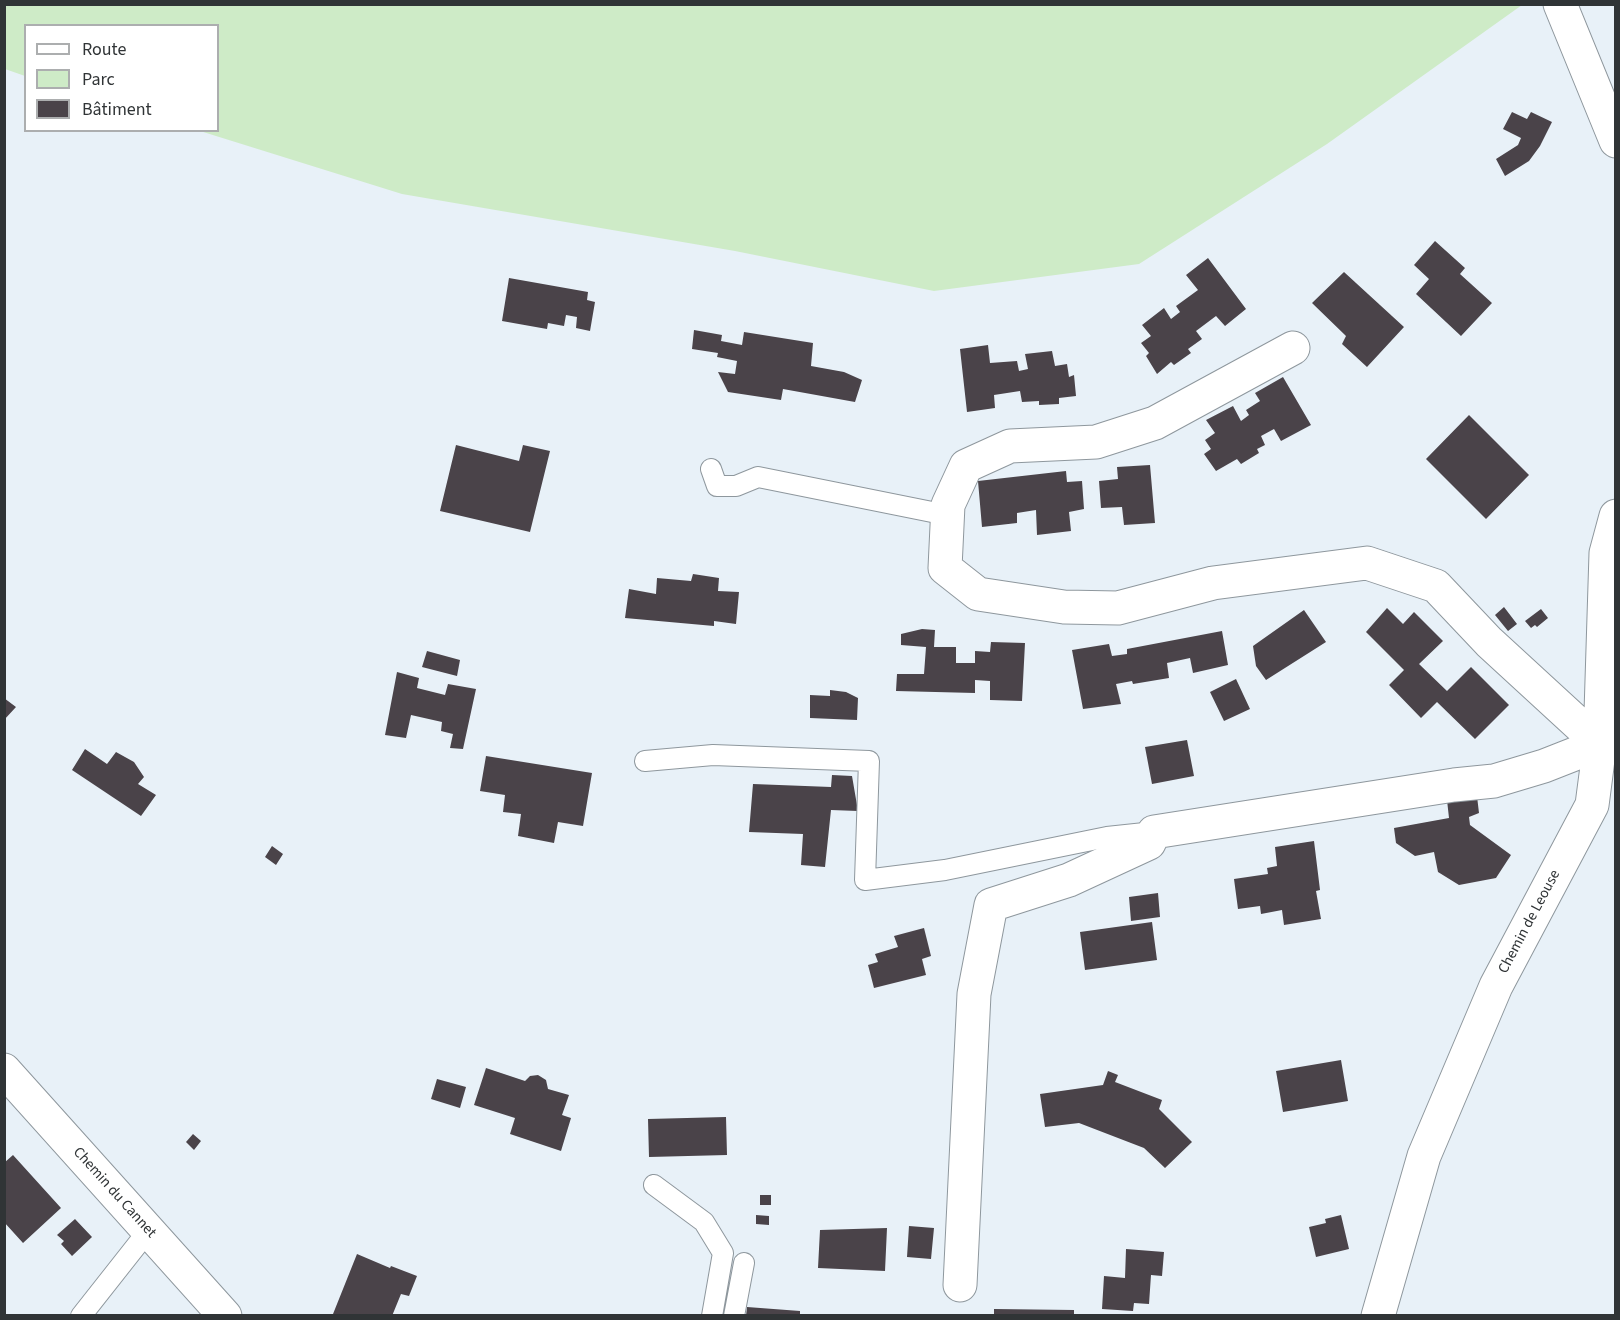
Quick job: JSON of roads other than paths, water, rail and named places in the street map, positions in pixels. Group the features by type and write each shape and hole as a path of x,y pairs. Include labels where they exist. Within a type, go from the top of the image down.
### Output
{"street":[{"path":"1561,5 1616,141"},
{"path":"960,1285 974,994 991,904 1069,880 1149,843 1154,832 1454,785 1494,781 1544,766 1600,744 1490,642 1436,586 1367,563 1213,583 1118,608 1064,607 978,594 945,568 948,506 966,466 1010,446 1096,442 1155,423 1293,348"},
{"name":"Chemin de Leouse","path":"1378,1316 1424,1156 1496,986 1592,805 1600,744 1606,553 1616,516"},
{"name":"Chemin du Cannet","path":"4,1070 225,1316"}],"lane":[{"path":"711,469 717,486 736,486 758,477 947,515"},
{"path":"645,761 713,755 868,761 865,880 945,870 1107,837 1154,832"},
{"path":"654,1185 704,1222 723,1253 712,1316"},
{"path":"81,1316 148,1231"},
{"path":"734,1316 744,1263"}]}
